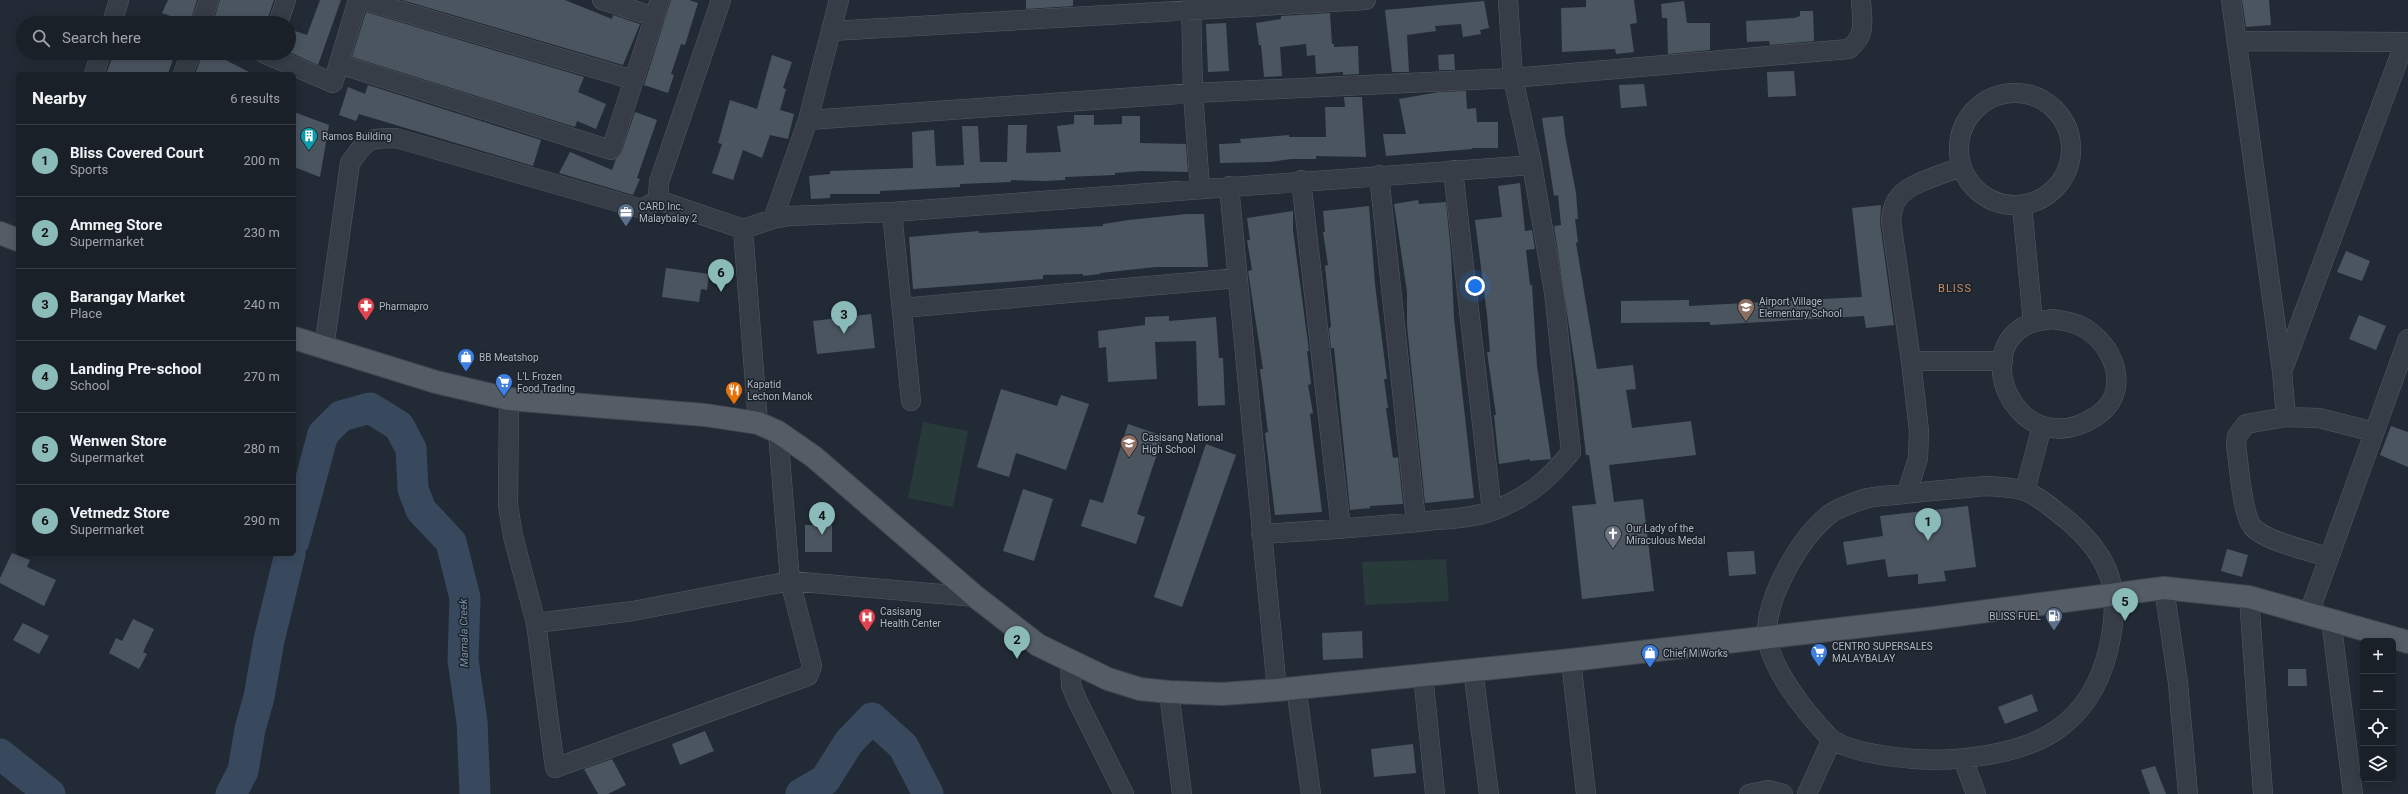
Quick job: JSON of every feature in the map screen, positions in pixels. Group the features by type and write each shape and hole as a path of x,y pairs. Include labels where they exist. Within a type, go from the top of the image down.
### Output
{"main road":[{"path":"0,233 16,239"},
{"path":"296,339 436,382 510,399 705,415 758,423 778,432 799,445 834,472 976,597 1038,644 1070,662 1108,679 1140,689 1169,692 1222,694 1474,670 1934,618 2114,593 2164,588 2249,597 2408,642"}],"street":[{"path":"114,16 120,0"},
{"path":"203,16 209,0"},
{"path":"280,16 286,0"},
{"path":"280,60 333,83 358,0"},
{"path":"363,0 634,80"},
{"path":"339,64 611,150 658,9 602,0"},
{"path":"658,200 658,182 721,0"},
{"path":"773,219 808,120 839,0"},
{"path":"831,31 1190,6 1366,0"},
{"path":"1260,534 1341,529 1416,522 1492,511 1525,495 1548,479 1572,452 1554,292 1532,165 1513,78 1508,0"},
{"path":"808,120 1193,93 1513,78 1849,49 1858,42 1863,34 1861,0"},
{"path":"2231,0 2239,41 2282,371 2286,417"},
{"path":"1190,6 1193,93 1200,188"},
{"path":"2239,41 2407,42 2282,371"},
{"path":"95,72 99,60"},
{"path":"184,72 188,60"},
{"path":"2018,92 2041,100 2052,106 2064,120 2070,138 2071,156 2066,174 2055,189 2040,199 2022,205 2003,204 1985,197 1970,184 1961,167 1958,148 1961,130 1969,114 1983,101 2000,94 2018,92"},
{"path":"324,348 350,163 363,146 373,138 396,138 642,209 658,200 743,229 773,219 892,212 1301,180 1532,165"},
{"path":"1907,493 1918,458 1919,430 1911,361 1891,221 1893,208 1899,196 1909,188 1961,167"},
{"path":"1453,170 1492,511"},
{"path":"1378,175 1416,522"},
{"path":"1301,180 1341,529"},
{"path":"1229,186 1260,534 1287,688 1311,794"},
{"path":"2022,205 2033,322"},
{"path":"892,212 911,401"},
{"path":"743,229 758,423"},
{"path":"902,308 1238,278"},
{"path":"2058,320 2071,322 2088,330 2103,342 2113,358 2117,376 2113,397 2101,414 2083,425 2063,429 2042,426 2027,418 2014,407 2006,392 2002,376 2003,361 2007,347 2013,336 2022,327 2033,322 2058,320"},
{"path":"2309,613 2408,339"},
{"path":"1911,361 2003,361"},
{"path":"510,399 508,505 512,536 536,623 555,768 808,676 812,666 790,582 778,432"},
{"path":"2328,557 2264,536 2252,526 2246,510 2236,445 2237,436 2246,424 2286,417 2319,418 2374,432"},
{"path":"2025,491 2042,426"},
{"path":"1985,486 2025,491 2056,511 2085,535 2107,566 2114,593 2112,634 2102,672 2084,707 2057,730 2024,746 1963,758 1927,760 1878,756 1832,739 1810,717 1779,670 1767,637 1770,614 1776,595 1792,560 1811,532 1831,513 1865,498 1985,486"},
{"path":"536,623 633,611 790,582 976,597"},
{"path":"2164,588 2178,683 2188,794"},
{"path":"2249,597 2263,794"},
{"path":"2331,619 2349,746 2353,794"},
{"path":"1570,660 1586,794"},
{"path":"1070,662 1072,685 1077,700 1124,794"},
{"path":"1474,670 1489,794"},
{"path":"1423,675 1435,794"},
{"path":"1169,692 1182,794"},
{"path":"1807,794 1832,739"},
{"path":"1963,758 1976,794"},
{"path":"1749,794 1768,790 1783,794"}],"shaded area":[{"path":"923,422 968,431 953,507 908,498"},
{"path":"1446,559 1449,601 1365,605 1362,562"}],"building":[{"path":"168,0 197,0 192,16 170,16 162,13"},
{"path":"220,0 274,0 268,16 215,16"},
{"path":"320,0 341,0 318,65 296,55 296,31 307,35"},
{"path":"402,0 565,0 612,19 613,15 640,24 623,65"},
{"path":"671,0 689,0 698,3 685,45 681,44 671,74 674,75 668,93 644,85"},
{"path":"1026,0 1073,0 1073,6 1026,9"},
{"path":"1586,0 1634,0 1637,23 1630,24 1634,52 1616,54 1615,49 1562,52 1561,8 1586,7"},
{"path":"2242,0 2269,0 2271,25 2246,27"},
{"path":"1484,1 1489,28 1480,30 1481,34 1463,37 1461,24 1435,26 1436,31 1407,35 1409,72 1392,72 1385,10"},
{"path":"1684,1 1687,23 1710,23 1710,50 1668,54 1667,18 1662,18 1661,4"},
{"path":"1800,11 1813,11 1814,41 1770,45 1769,41 1747,42 1746,21 1794,18 1800,16"},
{"path":"366,12 584,77 578,92 606,104 596,129 577,121 575,127 352,57"},
{"path":"1330,13 1332,44 1334,44 1334,47 1358,46 1359,74 1343,75 1343,72 1316,74 1315,55 1307,56 1306,44 1280,47 1282,76 1264,77 1261,45 1259,45 1256,23 1281,19 1281,16"},
{"path":"1226,23 1229,71 1208,72 1206,24"},
{"path":"1454,54 1455,70 1439,70 1438,55"},
{"path":"772,55 792,62 783,88 786,89 780,110 794,114 788,139 770,135 762,158 743,150 733,180 712,173 722,144 718,143 730,100 757,109"},
{"path":"111,60 173,60 169,72 107,72"},
{"path":"200,60 226,60 249,72 196,72"},
{"path":"1794,71 1796,96 1768,97 1767,72"},
{"path":"1644,84 1647,106 1621,108 1619,85"},
{"path":"368,85 541,140 533,166 359,114 356,121 339,115 348,87 365,94"},
{"path":"1466,91 1467,109 1476,108 1477,122 1498,122 1498,148 1472,148 1386,156 1383,134 1406,134 1399,99 1439,92"},
{"path":"1344,97 1362,97 1366,157 1316,156 1316,159 1220,163 1219,144 1241,143 1240,139 1289,135 1289,137 1326,137 1325,107 1345,107"},
{"path":"635,112 657,120 637,178 640,179 633,195 559,173 570,152 612,170 616,159 621,153"},
{"name":"Ramos Building","path":"296,113 329,125 320,177 296,168"},
{"path":"1074,115 1094,115 1094,125 1122,124 1122,116 1140,116 1140,143 1186,144 1188,172 1141,171 1115,173 1115,175 1065,177 1065,180 1011,180 1011,182 960,184 960,187 880,191 880,194 830,194 830,198 811,199 809,176 830,174 830,171 913,168 912,132 934,130 936,166 964,165 962,126 978,126 980,162 1007,162 1008,125 1027,125 1026,153 1061,152 1057,126 1074,124"},
{"path":"1563,116 1576,193 1578,219 1575,219 1578,242 1576,243 1597,369 1633,365 1636,389 1626,390 1632,428 1691,421 1696,455 1609,465 1614,502 1643,499 1654,591 1582,599 1572,506 1596,504 1589,455 1586,455 1578,386 1554,226 1561,225 1558,195 1554,196 1542,118"},
{"path":"1520,183 1525,231 1532,230 1535,249 1526,250 1530,285 1532,285 1537,366 1551,459 1530,461 1530,459 1499,464 1494,415 1496,415 1487,352 1490,352 1487,315 1475,220 1502,217 1498,186"},
{"path":"1418,200 1419,204 1446,202 1451,253 1454,318 1474,498 1425,503 1407,325 1407,292 1394,204"},
{"path":"1881,205 1880,223 1894,325 1866,328 1864,316 1710,325 1710,322 1621,323 1621,301 1689,300 1689,306 1862,297 1852,208"},
{"path":"1369,206 1375,284 1387,379 1384,379 1388,408 1386,408 1393,458 1398,457 1403,504 1370,506 1370,508 1350,510 1334,348 1331,348 1329,328 1331,327 1325,266 1328,265 1323,232 1325,232 1323,211"},
{"path":"1293,211 1293,230 1309,351 1307,351 1311,384 1308,385 1313,413 1310,414 1322,512 1275,515 1265,433 1268,432 1260,369 1263,369 1248,271 1252,270 1247,240 1250,240 1247,218"},
{"path":"1187,214 1204,214 1208,267 1156,267 1083,276 1083,274 1043,275 1043,279 913,289 909,237 979,231 979,233 1103,226 1103,224 1129,220"},
{"path":"2346,251 2370,261 2362,281 2337,272"},
{"path":"666,268 709,274 707,290 701,289 699,302 662,297"},
{"path":"871,314 875,348 817,354 813,321"},
{"path":"2359,315 2386,326 2376,350 2349,339"},
{"path":"1169,316 1169,321 1216,317 1219,358 1223,358 1225,405 1198,406 1196,341 1155,342 1157,379 1108,382 1106,347 1099,348 1098,331 1145,325 1145,317"},
{"path":"1001,389 1057,406 1061,395 1089,404 1066,470 1016,453 1009,477 977,467"},
{"path":"1128,424 1163,436 1137,514 1145,517 1136,544 1081,526 1090,499 1103,503"},
{"path":"2391,426 2408,432 2408,467 2380,455"},
{"path":"1206,444 1236,455 1182,607 1154,597"},
{"path":"1023,489 1053,499 1034,561 1003,551"},
{"path":"1968,506 1976,567 1944,571 1946,581 1918,584 1918,574 1888,577 1885,559 1847,565 1843,542 1883,536 1880,516"},
{"path":"805,525 832,525 832,552 805,552"},
{"path":"2227,549 2248,555 2242,577 2221,571"},
{"path":"1754,551 1756,574 1729,576 1727,552"},
{"path":"12,553 16,556 30,560 27,567 56,580 44,606 0,583 0,578"},
{"path":"133,619 154,629 143,652 147,654 139,669 109,653 116,638 122,641"},
{"path":"23,623 49,636 39,654 13,640"},
{"path":"1362,631 1363,658 1323,660 1322,633"},
{"path":"2288,669 2306,669 2307,686 2288,686"},
{"path":"2032,694 2038,711 2005,724 1998,707"},
{"path":"705,731 714,751 680,765 672,744"},
{"path":"1413,744 1416,773 1374,777 1371,749"},
{"path":"612,759 626,785 608,794 598,794 584,769"},
{"path":"2155,766 2166,794 2150,794 2141,770"}],"waterway":[{"name":"Mamala Creek","path":"296,534 323,434 341,416 370,408 399,426 411,449 413,489 421,510 451,542 465,598 463,660 472,722 475,794"},
{"name":"Mamala Creek","path":"231,794 243,771 250,729 259,697 269,640 290,556"},
{"name":"Mamala Creek","path":"801,794 825,780 849,742 872,718 903,746 928,794"},
{"name":"Mamala Creek","path":"0,754 50,794"}],"place":[{"name":"Ramos Building","path":"309,151"},
{"name":"CARD Inc. Malaybalay 2","path":"626,227"},
{"name":"Vetmedz Store","path":"721,292"},
{"name":"Pharmapro","path":"366,321"},
{"name":"Airport Village Elementary School","path":"1746,322"},
{"name":"Barangay Market","path":"844,334"},
{"name":"BB Meatshop","path":"466,372"},
{"name":"L'L Frozen Food Trading","path":"504,397"},
{"name":"Kapatid Lechon Manok","path":"734,405"},
{"name":"Casisang National High School","path":"1129,458"},
{"name":"Landing Pre-school","path":"822,535"},
{"name":"Bliss Covered Court","path":"1928,541"},
{"name":"Our Lady of the Miraculous Medal","path":"1613,549"},
{"name":"Wenwen Store","path":"2125,621"},
{"name":"BLISS FUEL","path":"2054,631"},
{"name":"Casisang Health Center","path":"867,632"},
{"name":"Ammeg Store","path":"1017,659"},
{"name":"CENTRO SUPERSALES MALAYBALAY","path":"1819,667"},
{"name":"Chief M Works","path":"1650,668"}],"district":[{"name":"BLISS","path":"1955,288"}]}
